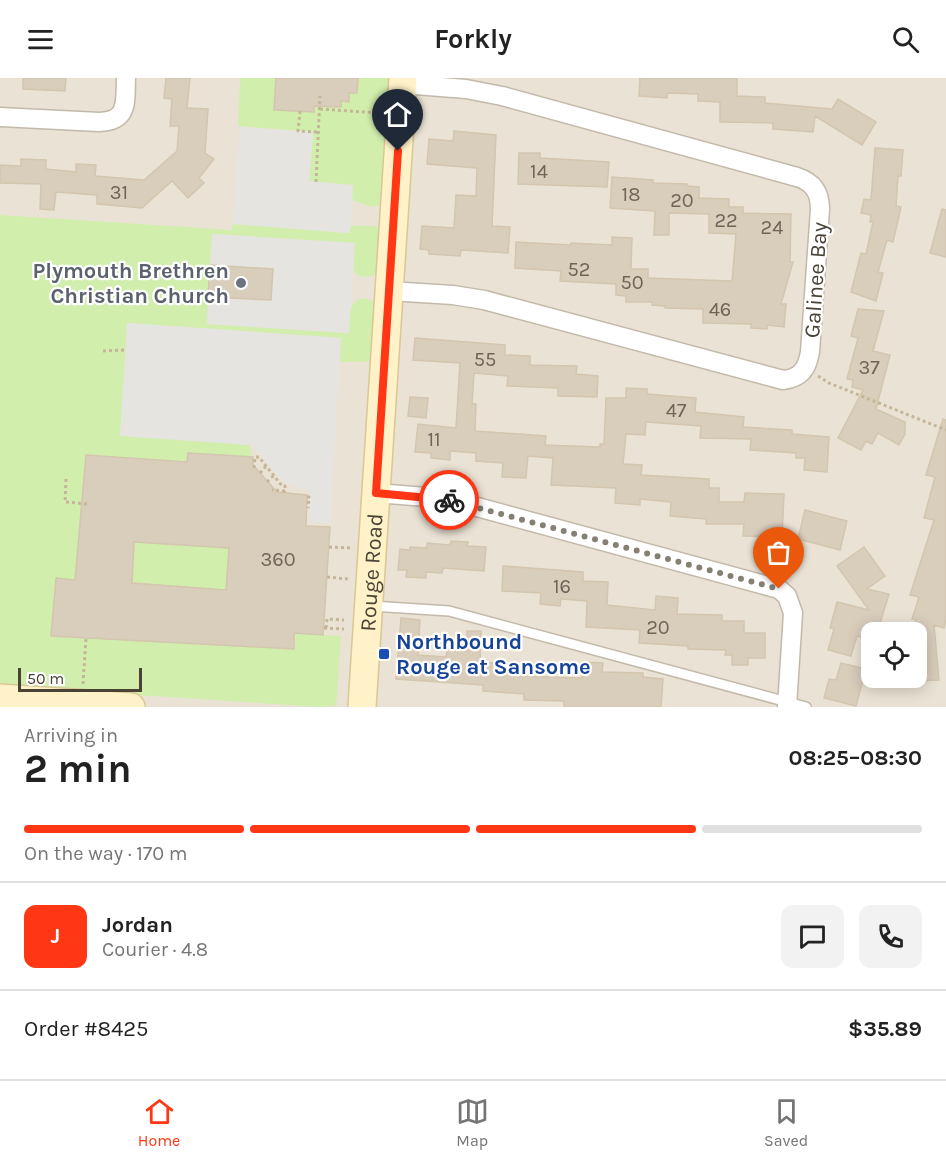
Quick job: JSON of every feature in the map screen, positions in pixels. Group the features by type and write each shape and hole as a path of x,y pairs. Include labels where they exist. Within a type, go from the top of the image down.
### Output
{"street":[{"path":"0,117 110,121 118,118 123,112 126,78"},
{"name":"Rouge Road","path":"362,707 403,81"},
{"name":"Galinee Bay","path":"389,291 453,295 484,300 775,379 790,380 802,374 806,369 810,352 820,209 818,194 811,183 797,177 502,96 403,81"},
{"path":"376,493 426,497 466,504 761,582 779,589 788,597 793,613 787,704"},
{"path":"0,698 131,707"}],"lane":[{"path":"369,606 449,611 787,704 806,707"}],"path":[{"path":"316,182 320,96"},
{"path":"319,109 381,113"},
{"path":"300,111 298,131 318,132"},
{"path":"103,351 126,350"},
{"path":"806,369 829,383 946,430"},
{"path":"254,468 255,458 259,458 282,486 285,486 285,491 272,490"},
{"path":"260,473 266,466"},
{"path":"267,482 274,476"},
{"path":"66,478 65,502 88,504"},
{"path":"307,497 309,497 308,508"},
{"path":"329,547 350,548"},
{"path":"327,577 348,579"},
{"path":"344,620 327,619 325,628 344,629"},
{"path":"83,686 86,638"}],"shaded area":[{"path":"0,78 946,78 946,707 0,707"},
{"path":"240,127 313,132 309,181 353,185 350,233 233,224"},
{"path":"212,234 355,243 349,333 207,324 208,297 273,269 210,265"},
{"path":"127,323 341,338 330,523 310,522 310,491 285,483 251,445 120,436"}],"green space":[{"path":"240,78 391,78 382,205 372,207 352,200 353,185 309,182 313,132 238,126"},
{"path":"0,215 232,230 232,224 349,233 350,226 381,228 378,272 367,277 356,274 353,268 354,243 212,234 208,324 348,333 353,303 368,299 375,304 372,359 367,362 340,362 341,338 128,323 120,435 250,445 251,457 188,453 187,462 86,455 76,568 86,581 56,579 51,635 294,648 294,633 341,636 335,706 320,707 0,686"},
{"path":"134,542 229,548 226,590 119,583 132,571"}],"building":[{"path":"23,78 66,78 65,91 23,89"},
{"path":"166,78 190,78 187,108 208,109 205,153 214,159 199,178 204,183 188,198 172,181 142,208 97,204 97,195 56,192 54,210 40,209 41,184 0,183 0,165 21,166 21,159 46,160 46,169 76,172 76,164 96,165 95,176 144,180 177,151 179,126 170,126 172,99 164,98"},
{"path":"276,78 358,78 357,93 349,93 349,102 341,101 341,107 314,106 314,112 274,110"},
{"path":"640,78 737,78 737,96 765,97 765,103 832,109 838,99 876,122 862,145 815,116 813,132 773,129 773,123 720,122 720,102 698,101 698,94 667,93 667,98 639,96"},
{"path":"454,131 496,135 492,226 510,227 508,253 461,250 460,256 429,254 429,250 420,249 422,226 454,228 456,195 476,196 477,168 427,164 429,139 453,141"},
{"path":"875,148 903,150 896,206 901,207 893,242 887,240 878,272 883,273 876,301 851,292 861,253 866,254 873,222 870,222 871,215 861,213 864,199 871,200"},
{"path":"519,153 540,153 540,158 609,162 607,187 518,184"},
{"path":"612,177 699,187 699,198 729,199 729,207 743,207 743,213 791,214 790,262 793,262 781,304 786,304 784,327 767,325 767,329 751,328 751,324 703,323 703,309 665,308 665,306 652,305 652,302 626,302 626,296 616,295 616,284 560,281 561,271 515,268 516,242 612,245 612,237 632,238 631,269 648,269 648,278 732,281 736,234 709,233 709,214 669,213 669,235 654,235 655,211 610,208"},
{"path":"942,209 946,210 946,257 930,253"},
{"name":"Plymouth Brethren Christian Church","path":"210,265 273,269 271,300 208,297"},
{"path":"858,309 884,311 873,351 890,355 876,409 905,422 905,434 899,445 878,433 872,444 866,441 861,450 838,438 863,390 852,387 853,380 847,379 858,338 851,336"},
{"path":"415,338 505,345 505,355 530,356 530,365 577,366 576,374 598,376 597,397 558,396 558,388 507,386 508,376 474,373 472,404 476,404 475,431 546,436 545,445 600,447 600,444 604,444 606,398 626,398 626,388 647,389 647,394 696,398 695,412 744,417 743,427 792,430 792,434 829,437 827,472 804,470 805,458 796,458 796,453 750,450 751,439 700,438 701,426 646,422 645,435 626,434 623,464 642,465 641,475 709,479 709,488 719,488 719,502 744,502 745,493 784,494 782,537 743,536 744,524 706,524 706,519 670,516 671,502 640,499 640,505 615,503 616,488 551,485 553,458 528,456 526,478 502,477 503,463 476,461 476,453 450,451 450,460 431,458 431,453 415,452 418,424 456,428 460,363 413,360"},
{"path":"410,397 428,398 426,418 408,416"},
{"path":"943,419 946,420 946,620 944,628 934,625 939,680 927,681 927,622 916,622 912,619 919,597 910,595 934,520 924,518 935,477 926,475"},
{"path":"188,453 253,457 253,465 277,492 307,495 306,526 330,527 323,635 294,633 294,649 51,636 56,578 75,580 86,455 187,462","holes":["134,542 229,548 226,590 132,583"]},
{"path":"805,510 847,521 840,550 798,539"},
{"path":"451,541 468,542 467,546 486,547 484,571 443,568 442,573 426,572 426,578 406,577 407,570 398,570 400,549 427,548 427,543 450,545"},
{"path":"864,547 885,576 867,589 889,594 880,622 861,622 861,637 857,636 851,656 828,650 834,629 830,628 837,602 869,610 837,566"},
{"path":"503,566 583,572 583,581 608,582 607,605 655,610 656,596 678,598 677,614 722,615 722,621 744,621 744,633 765,633 765,658 748,658 748,665 732,665 732,655 725,655 726,650 688,649 688,646 639,643 640,630 586,627 587,601 561,599 560,606 540,604 541,593 502,591"},
{"path":"401,618 420,620 418,655 446,657 447,650 467,651 467,631 481,631 480,662 519,665 519,676 582,678 583,662 603,663 602,672 643,673 643,677 663,679 661,707 564,707 564,701 524,700 524,694 483,691 483,685 396,679"},
{"path":"841,663 861,668 861,688 856,706 824,698 829,679 836,680"}],"way so far":[{"path":"449,500 772,585 779,589"}],"place":[{"name":"Plymouth Brethren Christian Church","path":"241,283"},
{"name":"Northbound Rouge at Sansome","path":"384,654"}],"route":[{"path":"398,151 376,493 449,500"}]}
